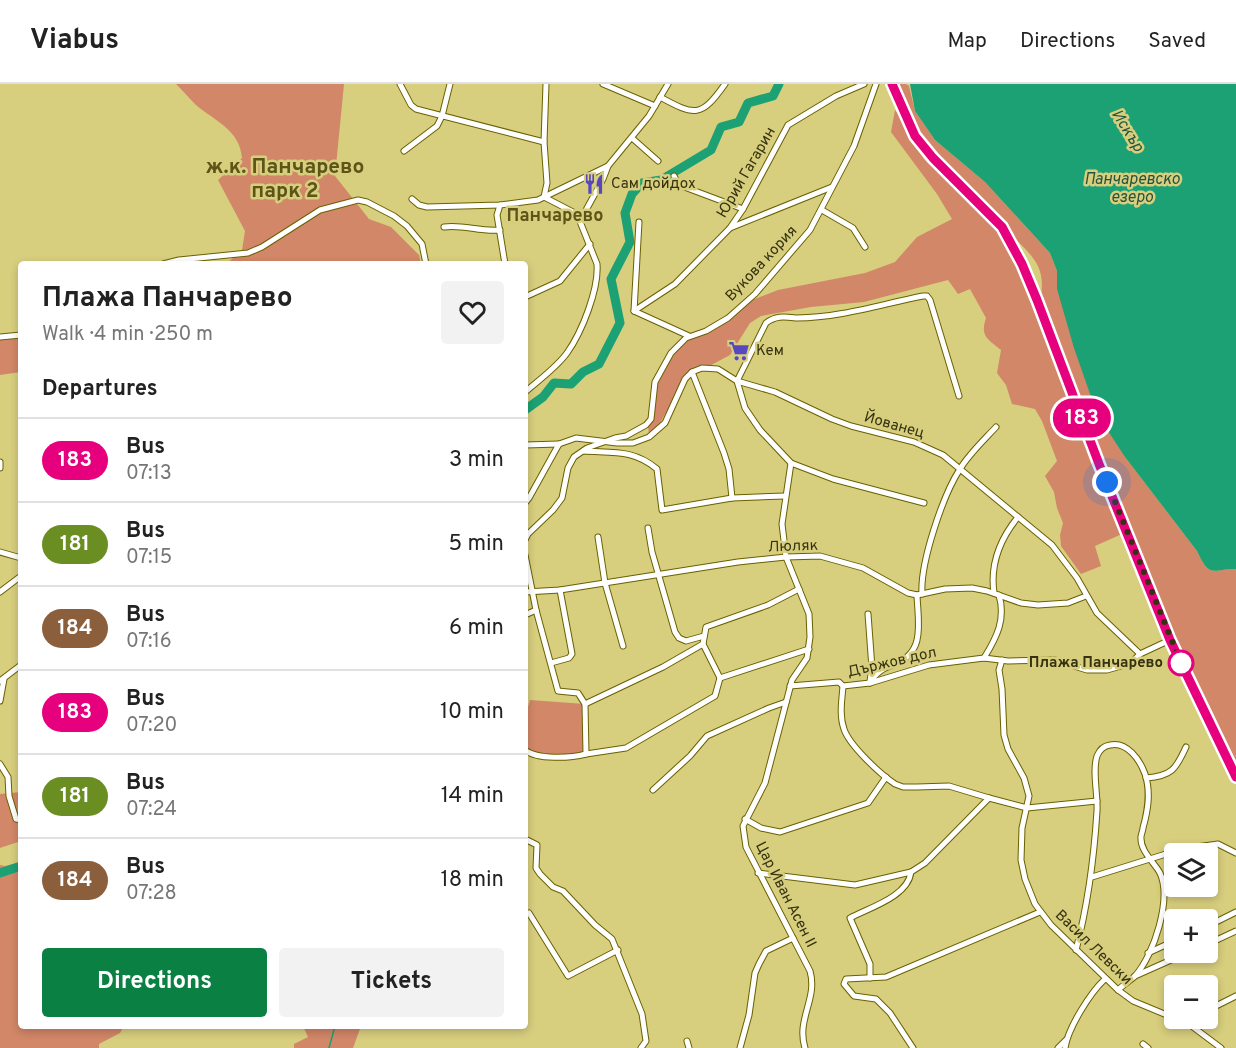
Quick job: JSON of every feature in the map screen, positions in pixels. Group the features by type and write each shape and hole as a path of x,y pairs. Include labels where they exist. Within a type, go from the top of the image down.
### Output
{"main road":[{"path":"892,84 915,136 933,158 1002,227 1014,248 1037,300 1099,464 1170,640 1236,777"}],"street":[{"path":"400,84 411,105 416,109 544,142"},
{"path":"404,151 437,126 442,116 450,84"},
{"path":"544,197 547,183 544,142 546,84"},
{"path":"603,84 655,106"},
{"path":"580,221 608,166 632,138 668,84"},
{"path":"660,97 691,112 702,110 714,100 725,84"},
{"name":"Юрий Гагарин","path":"634,311 675,284 730,228 788,125 836,96 864,84"},
{"name":"Вукова кория","path":"605,443 637,431 646,425 651,419 655,382 671,353 689,336 706,331 728,318 755,294 810,230 854,146 876,84"},
{"path":"632,138 658,161"},
{"path":"412,199 418,205 427,207 500,205 538,200 608,166"},
{"path":"674,176 679,184 743,208"},
{"path":"730,228 831,187"},
{"path":"528,389 567,353 585,319 598,273 590,244 577,214 544,197"},
{"path":"175,261 248,253 262,248 320,210 358,200 394,216 407,226 422,244 425,261"},
{"path":"500,205 497,215 505,261"},
{"path":"822,210 853,228 865,247"},
{"path":"639,222 634,311 689,336"},
{"path":"444,227 453,226 477,231 500,230"},
{"path":"528,296 560,281 590,244"},
{"path":"924,503 833,479 791,463 755,423 745,408 737,381 770,319 785,316 828,316 922,296 930,300 959,396"},
{"path":"0,337 18,335"},
{"name":"Йованец","path":"692,372 707,367 718,369 737,381 775,392 851,426 914,442 943,455 1058,551 1104,621 1140,654"},
{"path":"528,446 559,444 576,438 605,443 633,443 649,437 665,423 678,390 692,372 724,453 729,469 732,498"},
{"path":"870,683 879,671 905,659 916,648 919,635 919,594 934,525 960,469 996,427"},
{"path":"528,534 558,505 563,494 568,468 574,458 581,451 605,443"},
{"path":"528,500 559,444"},
{"path":"581,451 628,454 645,460 657,469 662,510 732,498 785,496"},
{"path":"0,462 0,468"},
{"path":"791,463 782,524 786,557 809,614 809,649 807,658 790,686 765,783 745,819 761,828 780,832 868,803 886,777"},
{"path":"984,658 1001,623 1002,607 996,594 993,570 995,558 1018,517"},
{"path":"648,528 675,632 679,638 686,641 704,636"},
{"path":"598,537 605,583 623,646"},
{"path":"0,552 18,557"},
{"name":"Люляк","path":"528,592 560,590 658,573 786,557 820,556 863,568 908,593 919,594"},
{"path":"528,569 536,610 558,691 578,693 585,704 586,754"},
{"path":"0,592 18,578"},
{"path":"919,594 963,588 996,594 1021,603 1038,605 1068,603 1086,596"},
{"path":"528,752 531,755 574,757 626,748 699,707 715,696 720,678 703,644 706,627 768,605 799,589"},
{"path":"550,663 570,658 572,654 560,590"},
{"path":"528,614 536,610"},
{"path":"868,614 872,668 870,683"},
{"name":"Държов дол","path":"790,686 839,682 843,686 870,683 929,665 984,658 1055,660 1096,671 1121,666 1170,640"},
{"path":"585,704 663,667 703,644"},
{"path":"720,678 809,649"},
{"name":"Васил Левски","path":"1002,660 999,670 1004,735 1008,749 1027,785 1029,796 1021,841 1021,860 1025,879 1040,912 1118,990 1133,1001 1164,1014"},
{"path":"0,701 2,680 18,667"},
{"path":"843,686 841,713 846,735 895,784 903,787 949,786 1027,808 1097,801"},
{"path":"653,790 690,756 707,736 786,702"},
{"path":"1076,950 1092,877 1097,801 1095,769 1098,753 1106,746 1118,745 1127,748 1133,754 1146,778 1149,800 1141,837 1149,858 1160,874 1164,895 1159,927 1135,976"},
{"path":"1146,778 1170,773 1186,747"},
{"path":"0,764 8,777 9,796 18,820"},
{"path":"758,873 855,885 911,872 925,863 989,798"},
{"name":"Цар Иван Асен II","path":"745,819 743,826 746,847 810,970 813,980 813,991 801,1035 805,1048"},
{"path":"528,840 537,845 536,868 540,874 553,887 562,891 612,939 618,950 642,1014 646,1041 641,1048"},
{"path":"1092,877 1182,849 1212,844 1221,845 1236,853"},
{"path":"870,978 870,964 850,918 873,909 896,893 910,878 911,872"},
{"path":"914,1048 890,1013 876,999 854,996 844,984 849,977 886,977 895,974 1040,912"},
{"path":"1218,921 1236,912"},
{"path":"529,913 568,976 618,950"},
{"path":"1218,939 1236,931"},
{"path":"740,1048 749,1015 755,973 759,964 766,951 793,938"},
{"path":"1148,953 1164,946"},
{"path":"1118,990 1135,976 1164,963"},
{"path":"1058,1048 1066,1040 1095,990 1105,979"},
{"path":"1218,1005 1236,996"},
{"name":"Васил Левски","path":"1198,1029 1221,1048"},
{"path":"1065,1048 1066,1040"},
{"path":"687,1041 689,1048"}],"shaded area":[{"path":"176,84 344,84 335,176 369,219 391,227 419,255 420,261 229,261 242,250 245,231 218,180 242,158 240,148 232,133 196,105"},
{"path":"897,84 909,86 915,111 935,140 985,182 1050,253 1057,271 1057,289 1125,457 1197,551 1205,566 1217,571 1236,569 1236,765 1188,666 1192,664 1188,656 1184,658 1169,627 1094,440 1040,301 1042,287 1038,266 1004,226 924,144 906,113"},
{"path":"895,110 902,119 908,136 924,159 1004,238 1026,281 1119,521 1122,534 1095,546 1101,566 1081,574 1061,546 1060,535 1063,523 1054,492 1045,476 1057,461 1042,421 1035,409 1012,404 1006,385 997,373 1001,350 984,333 986,318 970,289 958,294 948,280 864,302 811,307 761,316 750,323 730,355 685,379 656,430 649,436 648,425 656,382 672,353 686,338 707,331 752,300 778,290 865,273 895,262 917,237 952,219 937,194 891,132"},
{"path":"18,338 18,372 0,375 0,340"},
{"path":"530,700 585,704 586,754 531,755 528,747"},
{"path":"18,792 18,842 0,848 0,794"},
{"path":"18,863 18,1029 122,1029 120,1033 99,1044 99,1048 0,1048 0,865"},
{"path":"304,1029 360,1029 353,1048 294,1048 294,1044 308,1037"}],"water":[{"name":"Панчаревско езеро","path":"910,84 1236,84 1236,569 1217,571 1205,566 1197,551 1125,457 1097,414 1074,348 1057,289 1057,271 1050,253 985,182 935,140 915,111"}],"waterway":[{"path":"528,408 543,397 554,383 571,384 583,372 599,364 620,323 611,279 630,242 625,213 632,194 642,183 661,180 711,150 721,127 739,122 748,103 773,96 779,84"},
{"path":"0,873 18,867"},
{"path":"329,1048 334,1029"}],"bus line":[{"name":"183","path":"892,84 915,136 933,158 1002,227 1022,264 1170,640 1236,777"}],"place":[{"name":"Сам дойдох","path":"594,184"},
{"name":"Кем","path":"739,351"},
{"name":"Плажа Панчарево","path":"1181,663"}],"district":[{"name":"ж.к. Панчарево парк 2","path":"285,179"},
{"name":"Панчарево","path":"555,216"}],"route":[{"path":"1107,482 1182,665 1181,663"}],"water label":[{"name":"Искър","path":"1127,131"}]}
